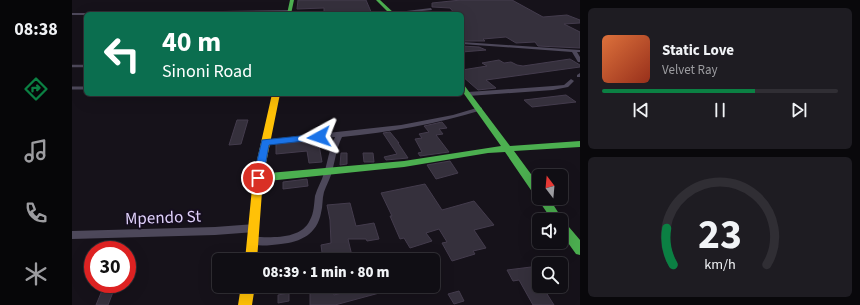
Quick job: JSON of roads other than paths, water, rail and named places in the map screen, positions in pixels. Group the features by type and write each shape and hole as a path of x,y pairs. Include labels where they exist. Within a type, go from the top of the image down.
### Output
{"street":[{"path":"289,12 292,0"},
{"path":"378,0 390,12"},
{"path":"420,12 431,10"},
{"path":"464,43 580,51"},
{"path":"574,51 580,61"},
{"path":"468,94 553,88 566,86 571,81"},
{"path":"464,89 532,183"},
{"path":"252,253 258,178 276,96"},
{"path":"265,142 340,135 422,123 480,109"},
{"path":"254,241 281,240 295,237 306,232 314,223 320,193 328,172 332,148 340,135"},
{"path":"258,178 418,162 508,148 549,147 580,144"},
{"name":"Mpendo St","path":"72,235 215,231 254,228"},
{"path":"568,233 580,249"},
{"path":"245,305 247,293"}],"lane":[{"path":"72,14 84,14"},
{"path":"72,66 84,66"},
{"path":"72,88 82,88"}]}
